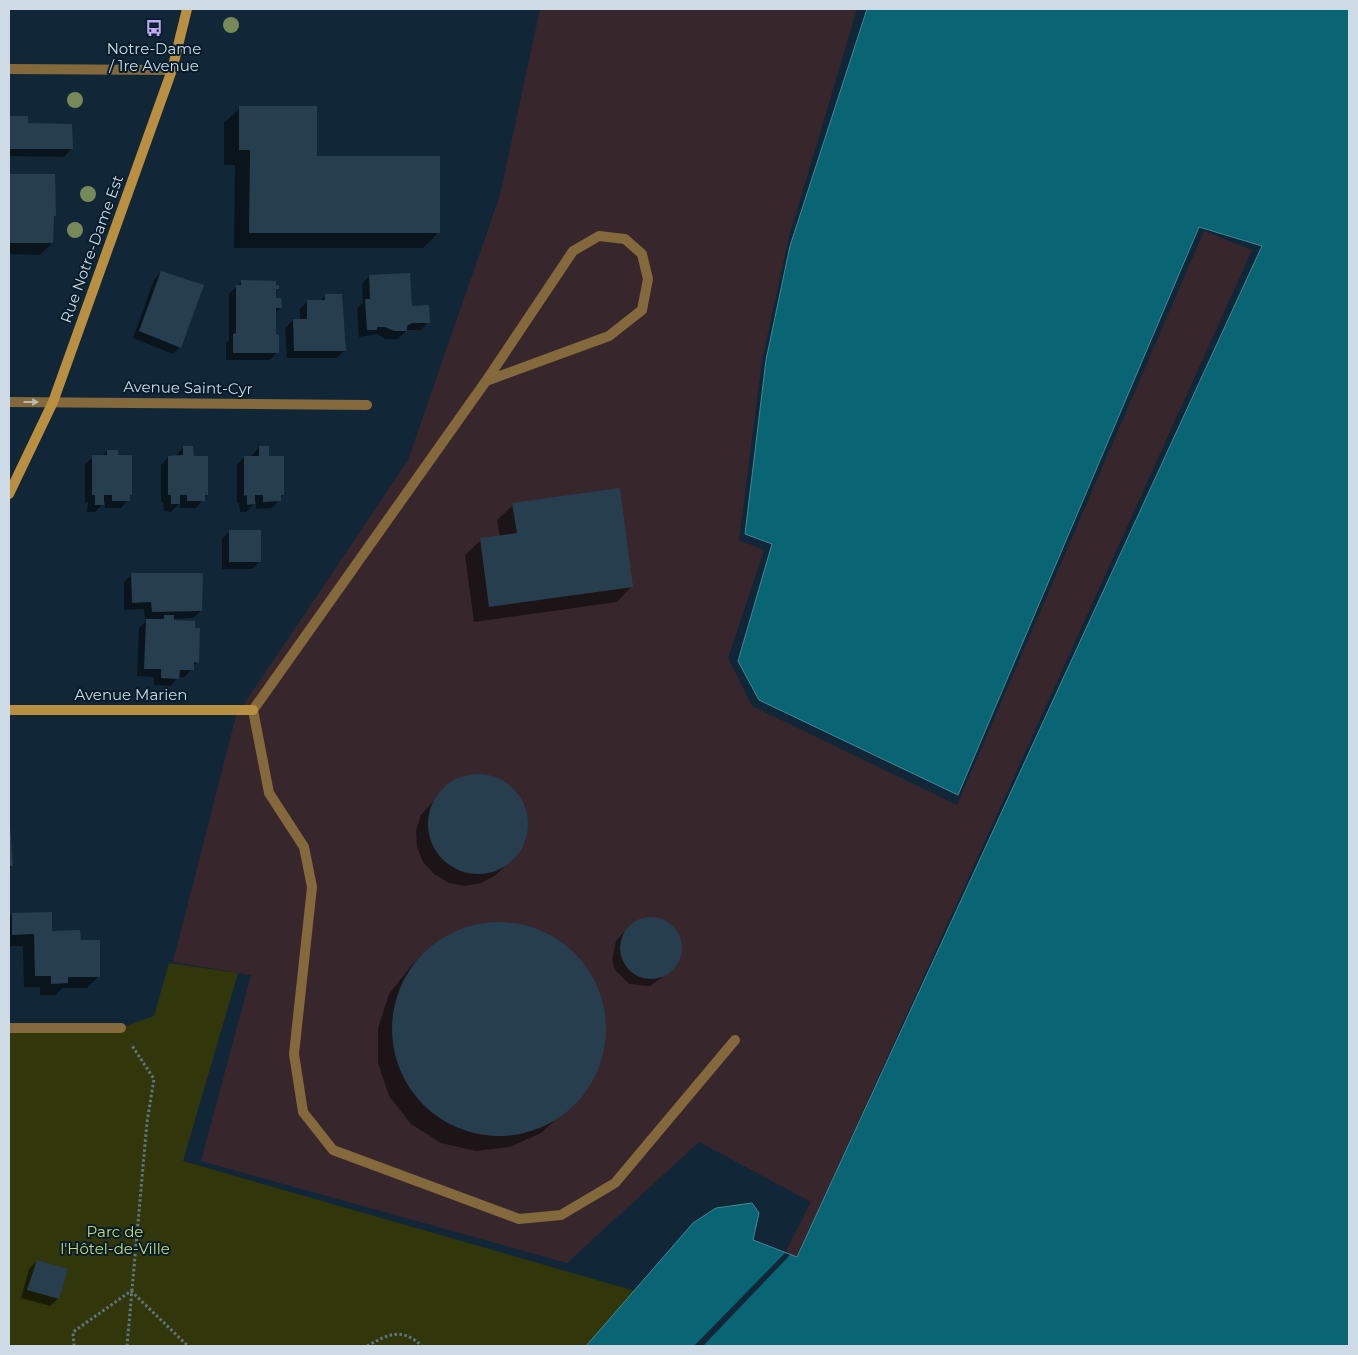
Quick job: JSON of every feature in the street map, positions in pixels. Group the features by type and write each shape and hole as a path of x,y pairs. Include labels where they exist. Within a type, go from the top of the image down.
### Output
{"main road":[{"name":"Rue Notre-Dame Est","path":"9,494 53,402 172,70 187,9"},
{"name":"Avenue Marien","path":"9,710 253,710"}],"street":[{"path":"9,69 172,70"},
{"path":"486,381 609,336 642,310 648,279 642,254 625,239 599,236 573,251 486,381 253,710 269,794 304,847 312,887 294,1054 303,1112 333,1150 519,1220 561,1215 615,1183 734,1040"},
{"name":"Avenue Saint-Cyr","path":"9,402 367,405"},
{"path":"9,1028 121,1028"}],"path":[{"path":"121,1028 154,1079 147,1122 127,1346"},
{"path":"74,1346 73,1332 131,1291"},
{"path":"131,1291 188,1346"},
{"path":"367,1346 390,1334 411,1336 422,1346"}],"shaded area":[{"path":"540,9 857,9 789,237 762,360 739,540 764,550 728,658 752,706 957,805 1204,231 1252,250 797,1257 785,1253 811,1202 699,1142 567,1263 201,1161 251,975 173,962 236,716 408,460 500,195"}],"green space":[{"name":"Parc de l'Hôtel-de-Ville","path":"169,963 238,973 183,1161 635,1291 586,1346 9,1346 9,1028 121,1028 154,1016"}],"water":[{"path":"867,9 1349,9 1349,1346 586,1346 693,1223 716,1208 752,1203 759,1213 753,1240 797,1257 1262,246 1199,227 958,795 759,700 738,661 772,544 745,534 766,360 790,246"}],"pier":[{"path":"785,1253 790,1255 703,1346 694,1346"}],"building":[{"path":"239,106 317,106 317,156 440,156 440,233 249,233 250,150 239,150"},
{"path":"9,116 28,116 28,123 72,124 73,149 9,149"},
{"path":"9,174 55,174 56,216 54,216 53,243 9,243"},
{"path":"161,271 204,285 181,348 139,331"},
{"path":"410,273 412,306 429,305 430,323 412,323 407,326 407,331 394,331 385,327 377,327 377,330 367,330 365,299 370,299 369,275"},
{"path":"241,280 276,281 276,285 279,285 279,289 276,289 276,298 281,298 282,308 276,308 276,334 279,335 279,353 233,353 233,334 236,333 236,285 241,285"},
{"path":"325,294 342,294 346,351 294,351 293,319 307,319 307,300 325,300"},
{"path":"183,446 193,446 194,456 208,456 208,495 205,495 205,501 187,501 187,495 180,495 180,504 171,504 171,495 168,495 168,456 183,455"},
{"path":"259,446 269,446 269,456 284,456 284,495 281,495 281,501 263,502 263,495 255,495 255,504 247,505 247,495 244,496 244,456 259,456"},
{"path":"107,450 118,450 118,455 132,455 132,495 130,495 130,501 112,501 112,495 104,495 104,505 95,505 95,495 92,495 92,455 107,455"},
{"path":"620,488 633,587 489,607 480,538 517,533 512,503"},
{"path":"229,530 261,530 261,562 229,562"},
{"path":"131,573 203,574 202,611 152,612 151,602 132,603"},
{"path":"164,615 174,615 174,620 195,621 195,628 200,628 199,663 194,662 194,670 180,670 179,679 161,678 161,669 144,669 146,619 164,619"},
{"path":"478,774 497,778 513,789 524,805 528,824 524,843 513,859 497,870 478,874 459,870 443,859 432,843 428,824 432,805 443,789 459,778"},
{"path":"9,810 13,866 9,866"},
{"path":"52,912 52,931 80,930 81,940 100,940 100,977 68,977 68,983 51,984 51,976 35,976 34,934 12,935 12,913"},
{"path":"645,917 657,917 673,926 680,936 682,948 680,960 673,970 657,979 645,979 634,974 625,965 620,954 620,942 625,931 634,922"},
{"path":"499,922 530,927 549,935 567,947 581,961 593,979 601,998 606,1029 601,1060 593,1079 581,1097 567,1111 549,1123 530,1131 499,1136 468,1131 449,1123 431,1111 417,1097 405,1079 397,1060 392,1029 397,998 405,979 417,961 431,947 449,935 468,927"},
{"path":"37,1260 68,1269 59,1299 27,1290"}],"place":[{"name":"Notre-Dame / 1re Avenue","path":"154,28"}]}
